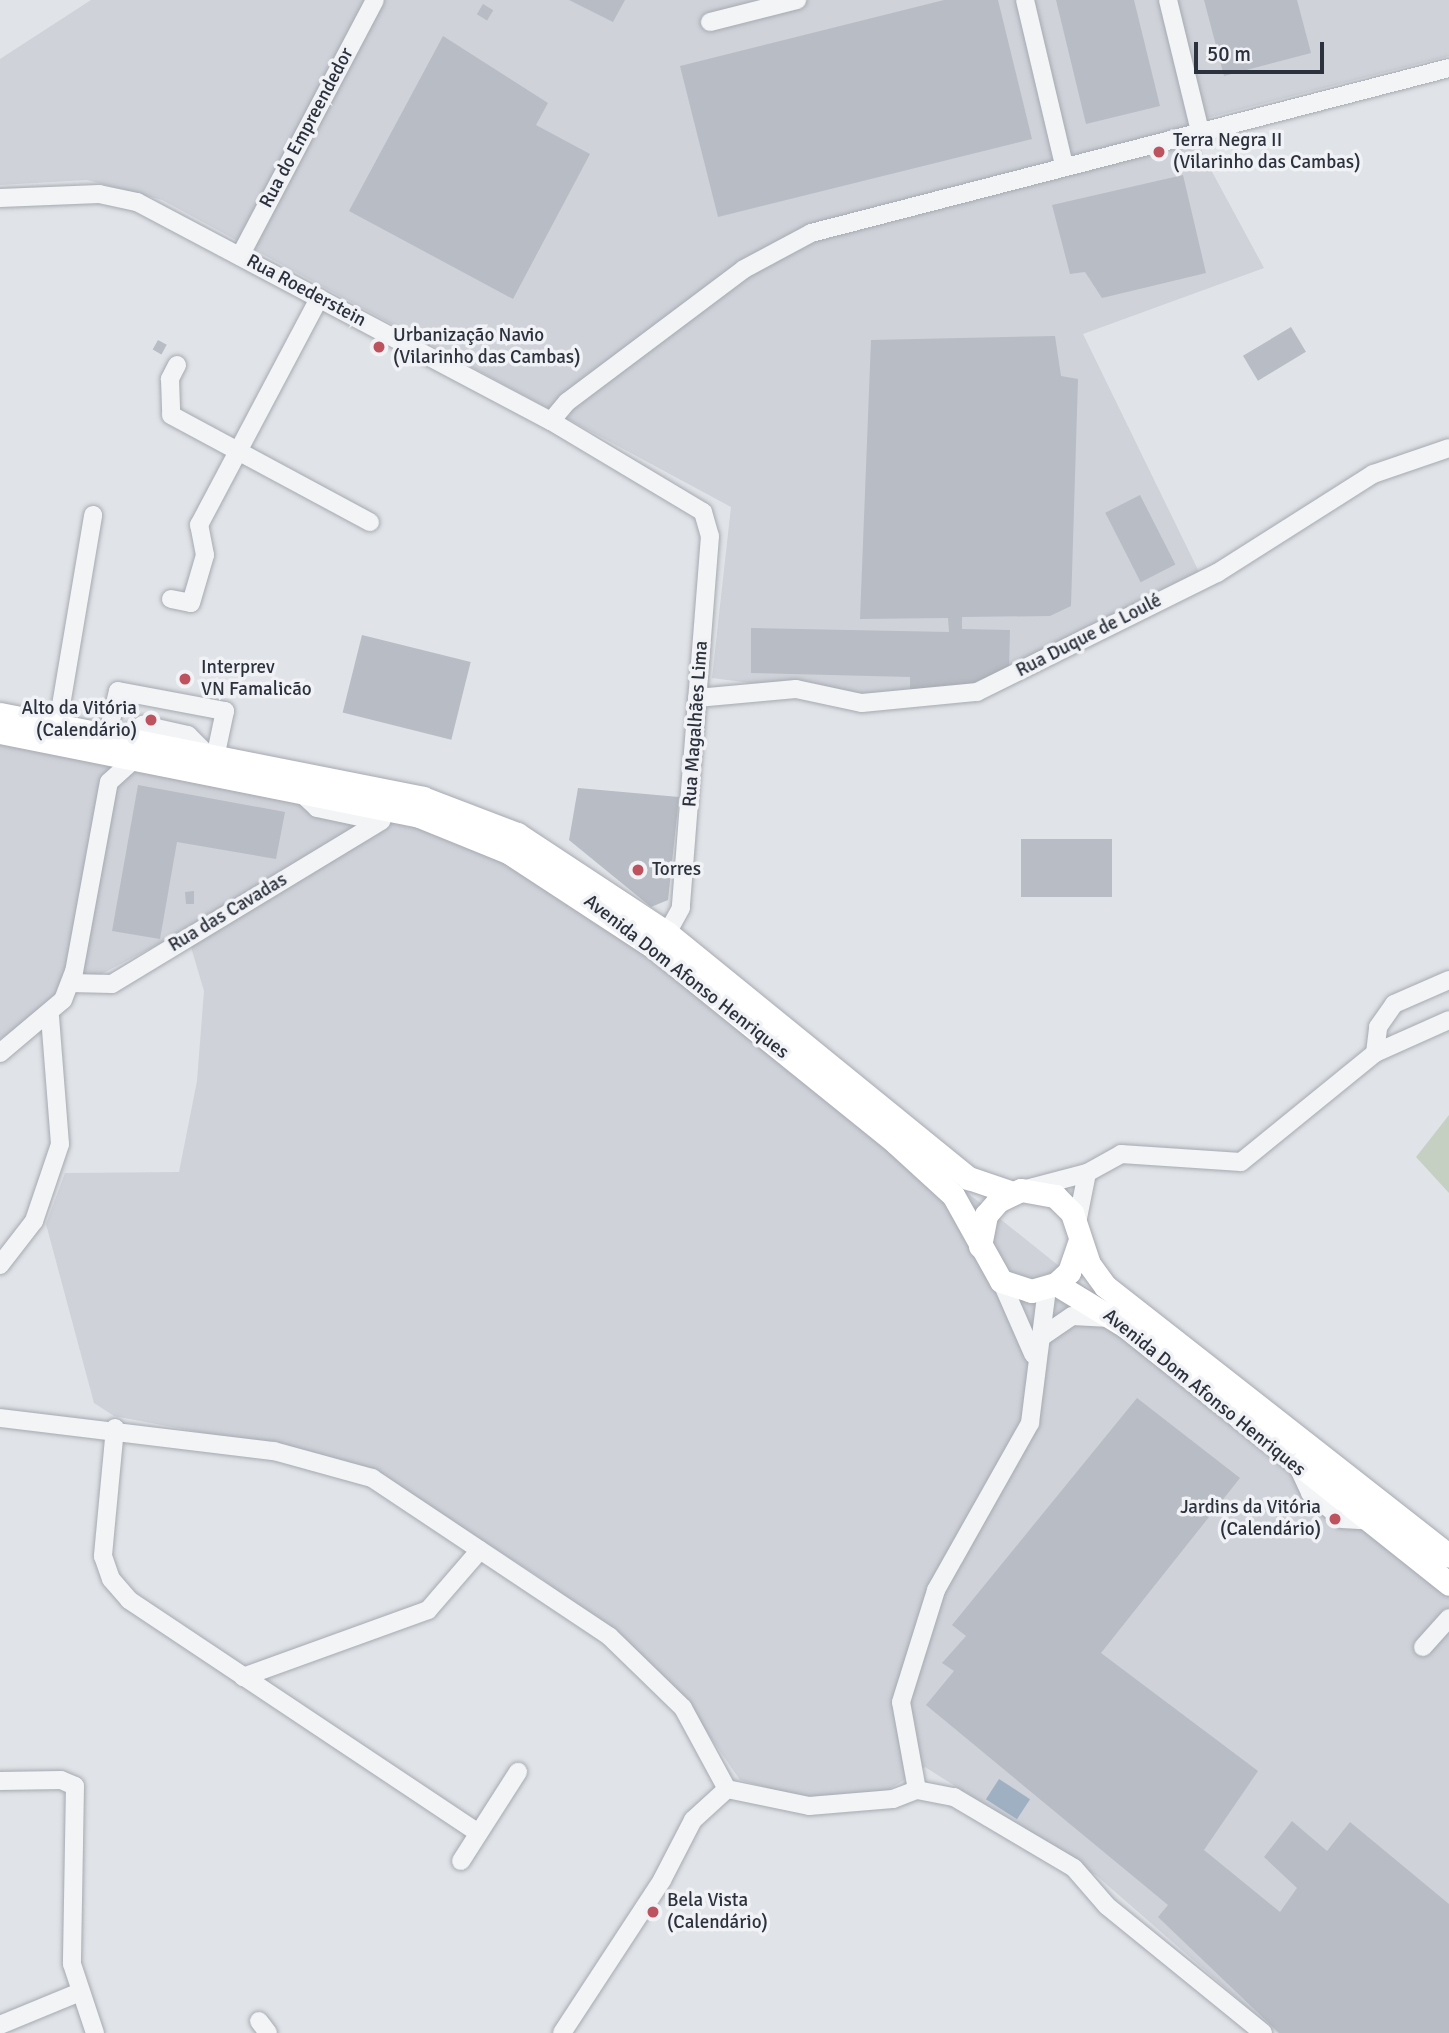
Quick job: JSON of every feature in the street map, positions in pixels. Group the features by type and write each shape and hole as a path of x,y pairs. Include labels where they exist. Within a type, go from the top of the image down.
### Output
{"main road":[{"name":"Avenida Dom Afonso Henriques","path":"0,713 58,723 108,739 137,757 299,789 508,852 625,926 896,1143 953,1195 980,1249 1001,1281 1015,1289 1051,1286 1114,1318 1299,1469 1449,1584"},
{"name":"Avenida Dom Afonso Henriques","path":"0,732 108,739 210,752 423,797 474,815 570,865 667,933 969,1178 1017,1191 1055,1196 1079,1232 1105,1286 1132,1311 1449,1556"},
{"path":"980,1249 986,1215 1017,1191"},
{"path":"1051,1286 1069,1272 1079,1232"}],"street":[{"name":"Rua do Empreendedor","path":"240,256 375,0"},
{"path":"710,22 797,0"},
{"path":"1025,0 1064,165"},
{"path":"1168,0 1200,131"},
{"path":"551,421 567,402 775,250 811,233 1064,165 1449,68"},
{"name":"Rua Roederstein","path":"0,198 99,194 137,202 551,421 703,512"},
{"path":"171,599 191,603 205,555 199,525 236,445 319,298"},
{"path":"177,365 170,379 171,415 236,445 370,522"},
{"name":"Rua Duque de Loulé","path":"698,698 796,689 862,704 977,692 1217,573 1373,474 1449,448"},
{"name":"Rua Magalhães Lima","path":"667,933 681,908 710,536 703,512"},
{"path":"58,723 93,515"},
{"path":"0,1053 50,1016 70,983 109,782 108,739 118,691 225,711 210,752"},
{"path":"109,782 137,757"},
{"name":"Rua das Cavadas","path":"70,983 112,984 383,815"},
{"path":"1375,1053 1378,1027 1394,1004 1449,980"},
{"path":"0,1265 34,1221 60,1144 50,1016"},
{"path":"1017,1191 1087,1173 1121,1154 1241,1163 1375,1053 1449,1020"},
{"path":"1079,1232 1087,1173"},
{"path":"1001,1281 1036,1349"},
{"path":"917,1790 901,1702 936,1590 1030,1423 1036,1349 1051,1286"},
{"path":"1036,1349 1072,1316 1114,1318"},
{"path":"0,1418 115,1428 329,1463 408,1497 480,1550 609,1636 683,1708 727,1789 809,1806 893,1798 917,1790 954,1797 1074,1868 1107,1906 1264,2033"},
{"path":"115,1428 103,1556 111,1579 129,1600 478,1833"},
{"path":"243,1677 428,1610 480,1550"},
{"path":"1423,1647 1449,1618"},
{"path":"461,1861 518,1772"},
{"path":"0,1781 61,1780 75,1786 72,1964 95,2033"},
{"path":"562,2033 662,1880 693,1820 727,1789"},
{"path":"0,2025 80,1992"}],"shaded area":[{"path":"91,0 1449,0 1449,56 1195,121 1203,155 1264,268 1083,334 1200,574 980,686 860,697 712,678 731,507 162,200 87,180 0,185 0,59"},
{"path":"0,731 434,810 774,1038 1449,1578 1449,2033 1277,2033 1097,1876 925,1767 883,1793 807,1799 740,1780 684,1699 623,1644 541,1578 383,1478 251,1442 114,1416 94,1403 46,1224 65,1173 179,1172 197,1081 204,991 186,930 88,981 0,1039"}],"green space":[{"path":"1449,1115 1449,1193 1416,1157"}],"water":[{"path":"999,1779 1030,1799 1017,1819 986,1799"}],"building":[{"path":"569,0 625,0 613,22"},
{"path":"944,0 998,0 1032,139 718,217 680,66"},
{"path":"1056,0 1134,0 1160,106 1086,124"},
{"path":"1204,0 1297,0 1311,53 1224,76"},
{"path":"483,4 493,10 487,20 477,14"},
{"path":"443,36 548,103 536,125 590,154 513,299 349,211"},
{"path":"1183,175 1206,273 1102,298 1085,272 1070,274 1052,205"},
{"path":"1291,327 1306,352 1258,381 1243,356"},
{"path":"1055,336 1061,376 1078,379 1071,606 1050,616 962,617 962,629 1010,630 1009,667 969,685 910,690 910,677 751,673 751,628 949,632 948,618 860,619 871,340"},
{"path":"158,340 167,345 161,354 153,350"},
{"path":"1140,495 1175,564 1141,582 1105,513"},
{"path":"362,635 471,662 451,740 343,713"},
{"path":"138,785 285,812 276,859 177,842 160,939 112,931"},
{"name":"Torres","path":"578,788 679,797 668,900 651,907 569,840"},
{"path":"1021,839 1112,839 1112,897 1021,897"},
{"path":"194,891 194,904 186,904 185,892"},
{"path":"1137,1398 1240,1478 1101,1653 1258,1771 1204,1850 1280,1912 1297,1888 1264,1857 1292,1821 1327,1851 1350,1822 1449,1904 1449,2033 1279,2033 1158,1917 1168,1905 926,1705 954,1671 942,1663 966,1636 952,1625"}],"place":[{"name":"Terra Negra II (Vilarinho das Cambas)","path":"1159,152"},
{"name":"Urbanização Navio (Vilarinho das Cambas)","path":"379,347"},
{"name":"Interprev VN Famalicão","path":"185,679"},
{"name":"Alto da Vitória (Calendário)","path":"151,720"},
{"name":"Torres","path":"638,870"},
{"name":"Jardins da Vitória (Calendário)","path":"1335,1519"},
{"name":"Bela Vista (Calendário)","path":"653,1912"}]}
